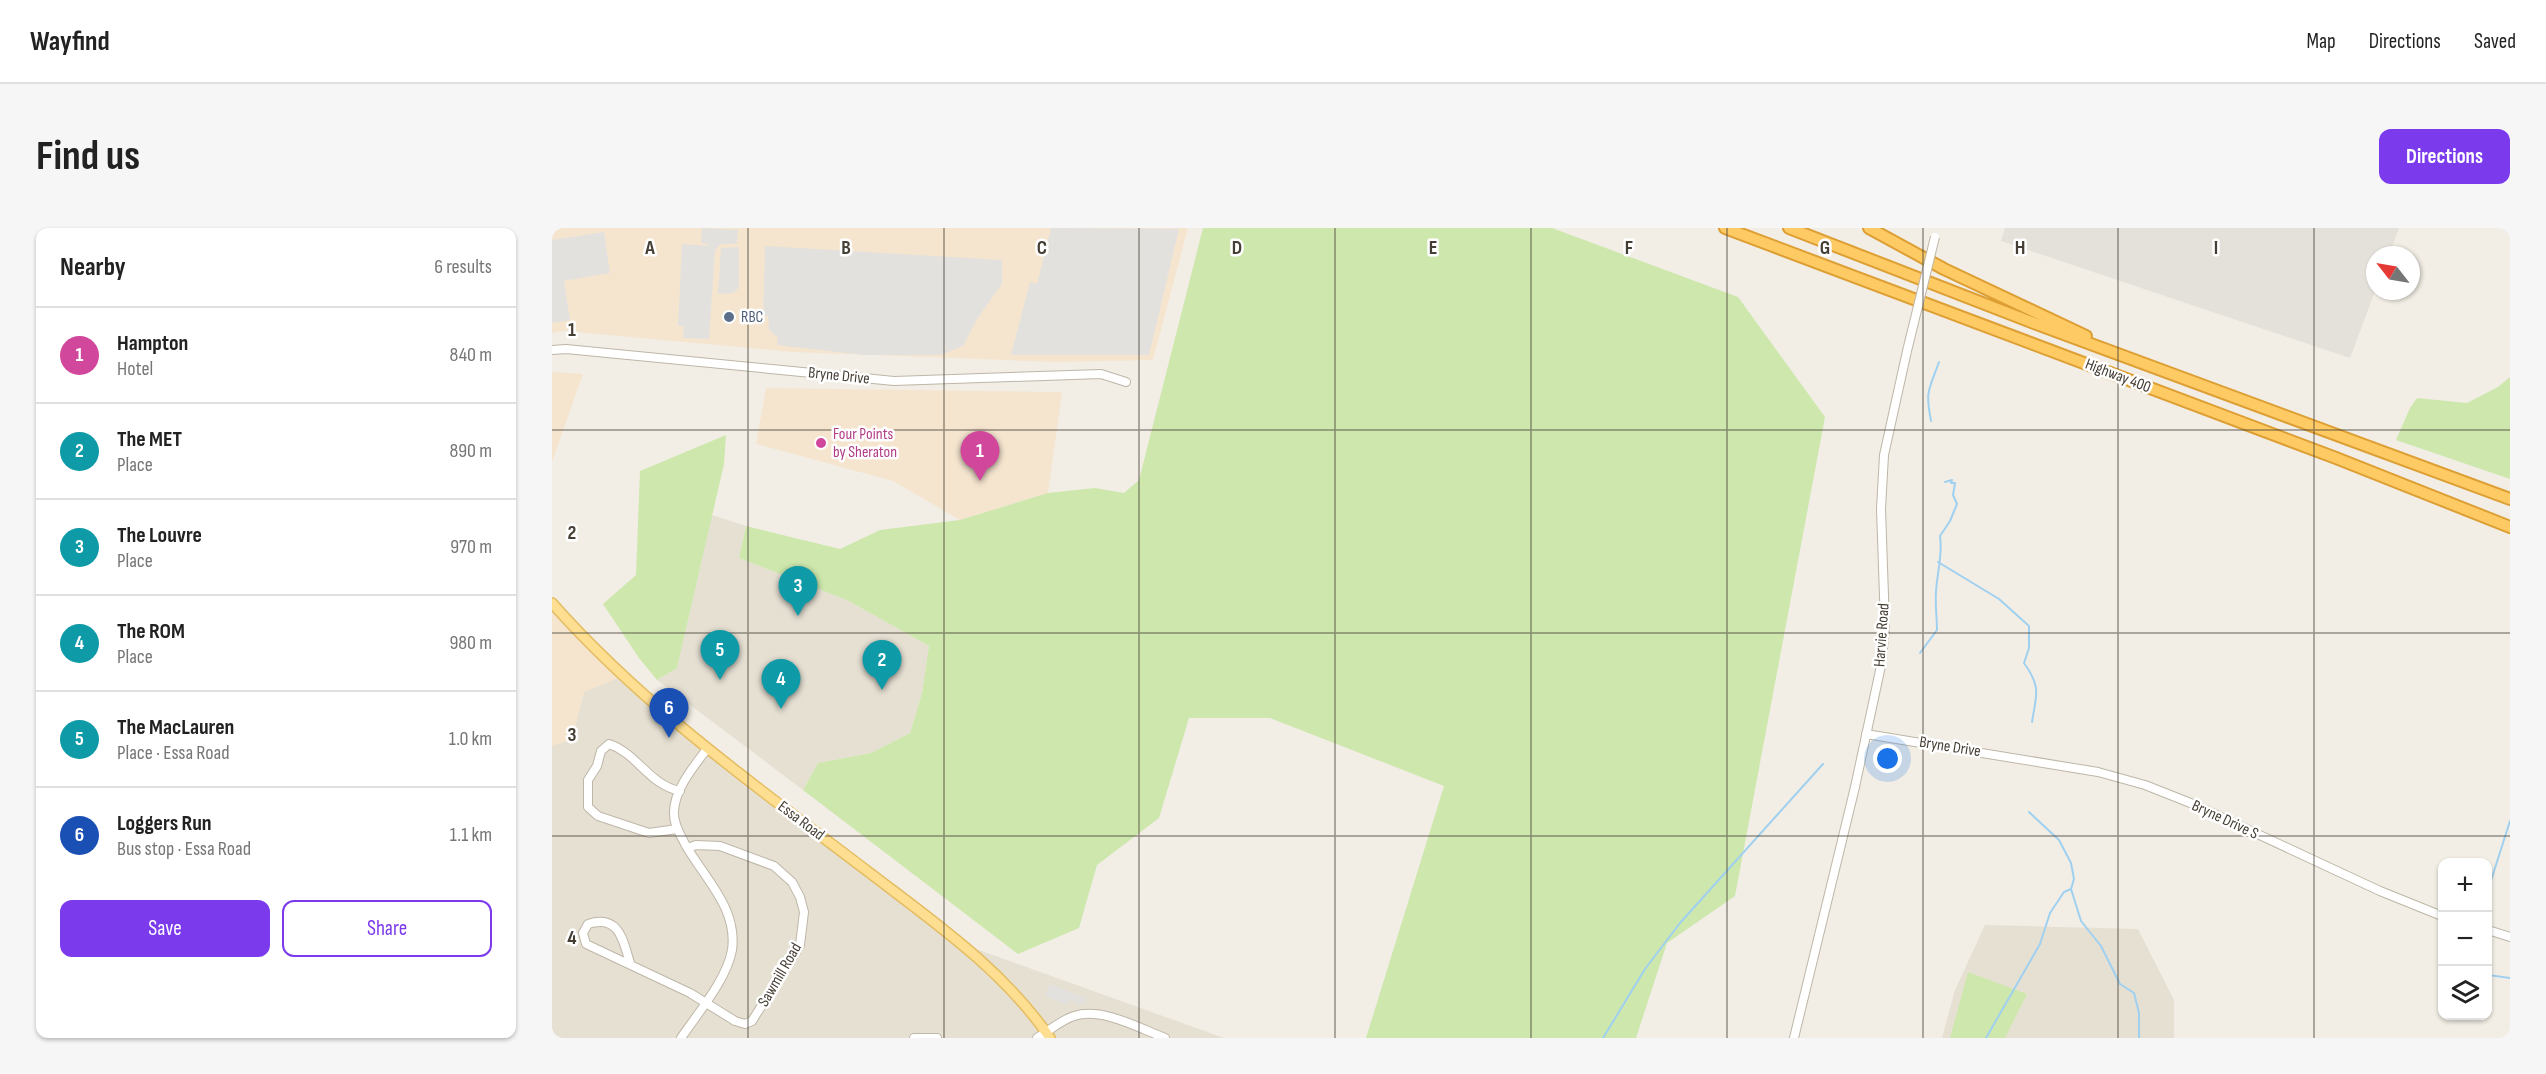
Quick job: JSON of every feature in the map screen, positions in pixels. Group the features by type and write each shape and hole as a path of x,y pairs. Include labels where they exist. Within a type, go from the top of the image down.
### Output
{"highway":[{"name":"Highway 400","path":"1725,228 2325,454 2510,527"},
{"name":"Highway 400","path":"1789,228 2115,353 2510,499"},
{"path":"1869,228 1944,269 2084,335 2115,353"}],"main road":[{"name":"Essa Road","path":"552,603 589,645 654,706 962,944 992,972 1048,1035"}],"street":[{"name":"Harvie Road","path":"1794,1038 1882,661 1885,625 1881,509 1884,455 1936,232"},
{"name":"Bryne Drive","path":"552,350 566,349 894,381 1101,374 1126,382"},
{"name":"Bryne Drive","path":"1866,734 1998,754"},
{"path":"676,829 649,833 598,816 588,807 588,780 597,766 601,751 609,744 618,747 667,788 680,791"},
{"path":"681,1038 729,962 733,930 727,908 676,829 674,812 680,791 707,749"},
{"name":"Bryne Drive S","path":"1998,754 2098,772 2145,785 2193,804 2380,891 2438,914"},
{"name":"Sawmill Road","path":"688,848 696,845 720,846 774,866 792,882 800,897 804,912 800,945 752,1021 744,1024 735,1022 705,1003"},
{"path":"630,963 621,933 610,924 598,921 588,924 584,933 586,944 597,951 630,963 705,1003"},
{"path":"2492,932 2510,937"},
{"path":"1037,1038 1048,1035 1074,1016 1090,1014 1110,1017 1165,1038"},
{"path":"914,1038 937,1038"}],"shaded area":[{"path":"552,228 1188,228 1153,360 1055,362 793,352 564,331 552,333"},
{"path":"702,228 738,230 737,244 721,244 715,250 709,339 683,338 684,326 678,326 682,244 708,246 708,244 701,243"},
{"path":"1051,228 1179,229 1149,355 1011,355 1030,282 1037,284"},
{"path":"2005,228 2399,228 2392,246 2366,246 2366,300 2372,300 2350,358 2001,241"},
{"path":"604,232 610,273 564,281 570,320 552,323 552,240"},
{"path":"765,246 1002,260 1002,284 977,319 963,346 941,355 864,355 777,345 778,338 769,330 768,316 763,316"},
{"path":"739,247 739,287 734,293 718,294 721,248"},
{"path":"552,372 583,374 552,462"},
{"path":"766,388 1062,392 1048,493 960,520 893,481 756,444"},
{"path":"712,515 746,526 739,558 847,600 929,646 922,693 910,733 871,753 818,763 803,790 657,680 677,668"},
{"path":"552,603 655,706 962,944 1224,1038 552,1038"},
{"path":"552,603 623,676 584,692 572,739 552,746"},
{"path":"1985,925 2138,929 2174,1000 2174,1038 1942,1038 1955,990"},
{"path":"1050,984 1086,998 1087,1001 1079,1005 1070,999 1067,1005 1045,996"}],"green space":[{"path":"1203,228 1552,228 1738,297 1825,417 1735,896 1667,943 1636,1038 1366,1038 1444,786 1270,718 1189,718 1159,818 1097,865 1079,928 1018,954 803,790 818,763 871,753 910,733 922,693 929,646 847,600 739,558 746,526 840,549 880,530 960,520 1048,493 1095,488 1124,493 1139,480"},
{"path":"2510,377 2510,479 2396,440 2417,398 2467,403 2498,387"},
{"path":"726,435 724,464 677,668 657,680 639,658 603,604 636,575 640,471"},
{"path":"1968,972 2027,994 2005,1038 1950,1038"}],"waterway":[{"path":"1931,421 1928,403 1929,390 1939,362"},
{"path":"1920,653 1937,630 1936,597 1940,536 1957,504 1953,495 1955,483 1951,483 1952,480 1945,482"},
{"path":"1938,562 1999,599 2029,626 2029,648 2024,663 2033,679 2036,692 2032,722"},
{"path":"1603,1038 1645,969 1680,923 1823,764"},
{"path":"2029,812 2059,840 2071,863 2074,879 2071,889 2081,921 2101,946 2120,984 2134,993 2139,1013 2139,1038"},
{"path":"2492,877 2510,821"},
{"path":"1986,1038 2040,944 2050,913 2064,892 2071,889"},
{"path":"2492,976 2510,978"}],"place":[{"name":"RBC","path":"729,317"},
{"name":"Four Points by Sheraton","path":"821,443"},
{"name":"Hampton","path":"980,481"},
{"name":"The Louvre","path":"798,616"},
{"name":"The MacLauren","path":"720,680"},
{"name":"The MET","path":"882,690"},
{"name":"The ROM","path":"781,709"},
{"name":"Loggers Run","path":"669,738"}]}
